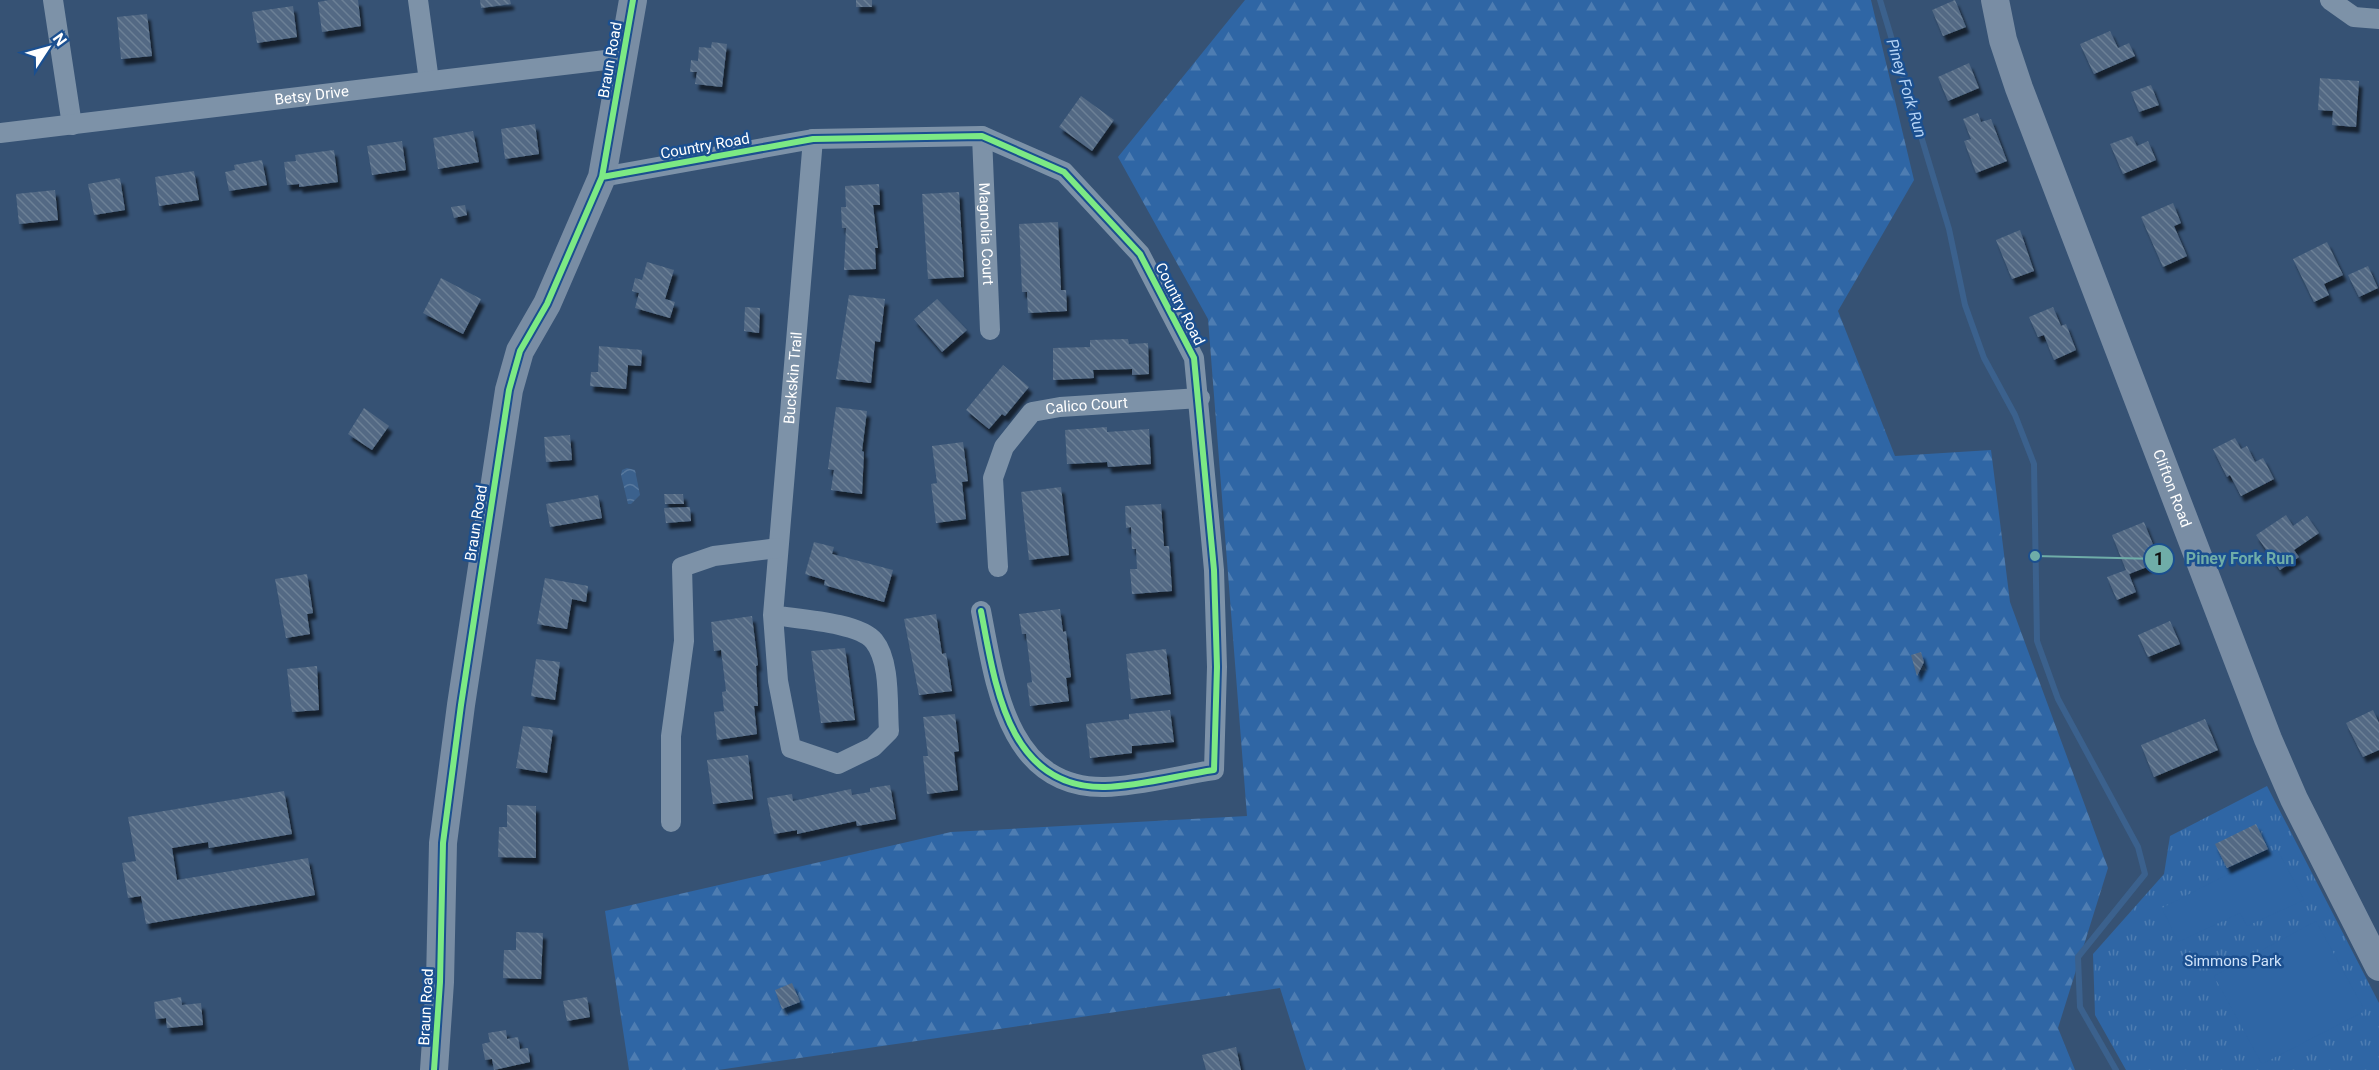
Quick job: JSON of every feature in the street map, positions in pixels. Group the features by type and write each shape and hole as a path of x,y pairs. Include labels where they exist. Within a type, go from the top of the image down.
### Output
{"street":[{"path":"53,0 72,125"},
{"path":"418,0 429,81"},
{"name":"Braun Road","path":"434,1070 440,982 443,843 509,390 520,351 547,304 602,177 633,0"},
{"name":"Clifton Road","path":"1995,0 2003,40 2019,88 2248,689 2294,800 2379,967"},
{"path":"2330,0 2354,17 2379,19"},
{"name":"Betsy Drive","path":"0,134 622,58"},
{"name":"Country Road","path":"602,177 813,140 982,136 1064,172 1140,254 1194,358 1200,398 1214,570 1218,667 1214,770 1105,787 1060,779 1032,757 1009,728 996,688 981,611"},
{"name":"Magnolia Court","path":"982,136 990,330"},
{"name":"Buckskin Trail","path":"773,615 852,628 874,640 884,664 889,731 873,747 838,764 791,748 778,681 773,615 813,140"},
{"name":"Calico Court","path":"998,567 993,478 1004,447 1032,412 1060,407 1200,398"},
{"path":"671,822 670,736 684,641 682,567 714,556 778,548"}],"green space":[{"path":"1245,0 1871,0 1914,180 1838,311 1895,456 1991,450 2010,602 2108,868 2058,1028 2075,1070 1306,1070 1280,988 718,1070 629,1070 605,911 951,832 1247,816 1208,319 1118,157"},
{"name":"Simmons Park","path":"2267,786 2379,1003 2379,1070 2126,1070 2095,1015 2093,954 2164,874 2170,836"},
{"path":"2277,849 2304,900 2247,926 2240,913 2178,942 2162,908"},
{"path":"2316,921 2365,1011 2262,1064 2214,976"}],"water":[{"path":"627,468 635,470 640,495 631,504 628,504 621,475 622,470"}],"building":[{"path":"358,0 361,26 322,32 318,2"},
{"path":"480,0 510,0 511,4 481,8"},
{"path":"856,0 872,0 872,7 856,7"},
{"path":"1955,0 1966,27 1943,36 1932,10"},
{"path":"293,6 297,37 257,43 252,12"},
{"path":"147,14 152,56 121,59 117,17"},
{"path":"2110,31 2118,48 2129,43 2135,56 2094,74 2080,44"},
{"path":"712,42 727,44 722,87 695,84 697,72 690,72 691,60 698,61 699,47 711,48"},
{"path":"1969,63 1979,88 1948,101 1938,77"},
{"path":"2320,78 2359,81 2356,127 2332,125 2333,111 2318,110"},
{"path":"2151,85 2159,105 2139,112 2131,92"},
{"path":"1081,96 1114,120 1092,151 1059,127"},
{"path":"1978,113 1981,122 1991,119 2007,161 1976,173 1964,141 1971,139 1963,119"},
{"path":"535,124 539,154 505,159 501,129"},
{"path":"473,131 479,162 438,169 433,138"},
{"path":"2132,136 2137,146 2148,141 2156,160 2123,174 2110,144"},
{"path":"402,141 406,170 372,175 367,146"},
{"path":"334,150 338,182 299,187 299,184 287,185 284,162 296,161 295,155"},
{"path":"262,160 267,185 229,191 225,172 235,170 234,165"},
{"path":"194,171 199,200 159,206 155,177"},
{"path":"120,178 125,210 94,215 88,184"},
{"path":"879,184 880,205 873,205 878,248 875,248 876,269 844,270 846,228 842,228 841,207 846,207 845,186"},
{"path":"55,190 58,220 19,224 16,194"},
{"path":"959,192 964,277 928,279 922,194"},
{"path":"2173,203 2181,223 2174,226 2187,256 2163,267 2141,217"},
{"path":"465,205 467,215 454,218 451,207"},
{"path":"1058,222 1061,290 1066,290 1067,311 1028,313 1027,292 1022,292 1019,224"},
{"path":"2020,230 2034,271 2012,279 1996,240"},
{"path":"2327,242 2343,275 2324,284 2329,295 2314,302 2293,259"},
{"path":"647,262 674,270 665,299 675,302 670,318 635,308 639,293 632,291 635,278 642,280"},
{"path":"2368,266 2378,288 2359,297 2348,275"},
{"path":"441,278 481,299 463,334 423,313"},
{"path":"849,295 885,299 880,342 875,341 871,383 836,379"},
{"path":"937,299 967,330 942,352 914,319"},
{"path":"745,307 760,308 759,333 744,331"},
{"path":"2053,307 2061,326 2066,324 2076,350 2054,360 2044,335 2038,337 2029,317"},
{"path":"1128,339 1129,344 1148,343 1149,374 1132,375 1132,369 1093,370 1094,378 1053,380 1053,348 1090,347 1090,340"},
{"path":"599,346 642,350 641,366 628,365 626,389 590,386 591,372 598,372"},
{"path":"1003,365 1029,387 1005,416 1002,414 989,429 966,410"},
{"path":"836,407 867,411 862,451 864,452 862,494 831,490 834,470 828,469"},
{"path":"364,408 389,426 372,450 348,434"},
{"path":"1107,427 1107,432 1149,429 1151,464 1108,467 1107,462 1067,464 1065,430"},
{"path":"570,435 572,460 546,462 544,437"},
{"path":"2235,438 2241,449 2247,446 2255,462 2263,458 2274,479 2241,496 2230,475 2227,477 2213,449"},
{"path":"963,442 968,481 962,482 966,519 936,523 931,484 937,483 932,446"},
{"path":"1061,487 1069,555 1029,560 1021,492"},
{"path":"664,494 683,494 684,504 665,504"},
{"path":"598,495 602,518 550,527 546,504"},
{"path":"1161,504 1164,546 1169,546 1172,591 1132,594 1130,569 1137,569 1136,549 1132,549 1131,527 1126,528 1125,506"},
{"path":"690,507 691,521 666,523 664,508"},
{"path":"2286,515 2293,526 2307,516 2319,533 2294,550 2299,557 2280,570 2256,535"},
{"path":"2144,522 2160,562 2129,574 2136,592 2117,600 2107,577 2126,570 2112,535"},
{"path":"814,542 834,547 832,554 893,570 884,602 824,585 825,580 805,574"},
{"path":"307,574 313,613 307,614 310,634 286,638 275,579"},
{"path":"545,578 588,586 586,602 572,599 567,629 537,624"},
{"path":"1060,609 1063,632 1066,631 1071,677 1066,678 1069,701 1030,706 1027,683 1032,682 1026,634 1022,634 1019,614"},
{"path":"936,614 942,654 946,653 952,691 919,695 904,619"},
{"path":"752,616 758,665 756,666 758,706 754,706 757,734 717,740 714,712 724,711 722,692 726,691 721,650 714,651 711,622"},
{"path":"2170,621 2180,644 2148,657 2138,635"},
{"path":"845,648 855,720 821,723 811,651"},
{"path":"1166,649 1171,694 1131,699 1126,654"},
{"path":"1921,652 1924,662 1917,676 1911,655"},
{"path":"536,659 560,662 555,700 531,696"},
{"path":"317,666 319,710 292,712 287,669"},
{"path":"1170,710 1174,742 1132,746 1132,753 1090,758 1086,724 1129,719 1129,714"},
{"path":"2373,710 2379,723 2379,750 2363,757 2346,723"},
{"path":"955,714 959,751 954,752 958,790 927,794 923,756 928,756 923,717"},
{"path":"2205,719 2218,750 2154,777 2141,745"},
{"path":"523,726 553,730 547,773 516,768"},
{"path":"748,755 753,799 713,804 707,760"},
{"path":"890,785 896,819 857,826 856,821 797,834 797,830 774,834 767,798 792,794 793,801 851,789 852,795 870,792 870,788"},
{"path":"284,791 292,834 209,848 208,842 172,848 177,880 308,858 315,895 146,924 141,896 128,898 122,863 136,861 128,817"},
{"path":"507,805 536,806 536,858 498,857 499,827 507,827"},
{"path":"2256,824 2268,849 2227,868 2215,844"},
{"path":"516,932 543,933 541,979 503,978 504,950 516,950"},
{"path":"792,983 800,1002 782,1009 775,990"},
{"path":"181,997 182,1005 201,1003 203,1025 167,1028 166,1018 156,1019 154,1002"},
{"path":"587,997 590,1017 567,1021 563,1001"},
{"path":"506,1030 507,1039 518,1037 520,1049 528,1048 530,1062 494,1070 492,1059 485,1060 482,1044 490,1042 488,1033"},
{"path":"1236,1047 1241,1070 1206,1070 1202,1055"}],"waterway":[{"name":"Piney Fork Run","path":"1880,0 1949,229 1965,305 1984,358 2015,415 2034,464 2037,641 2058,699 2138,847 2145,874 2078,957 2080,1007 2116,1070"}],"cycle path":[{"path":"434,1070 440,982 443,843 461,705 509,390 520,351 547,304 602,177 633,0"},
{"path":"602,177 813,139 982,136 1064,172 1140,254 1194,358 1214,570 1217,667 1214,770 1105,787 1072,783 1046,770 1026,751 1011,727 993,669 981,611"}],"place":[{"name":"Piney Fork Run","path":"2035,556"}]}
